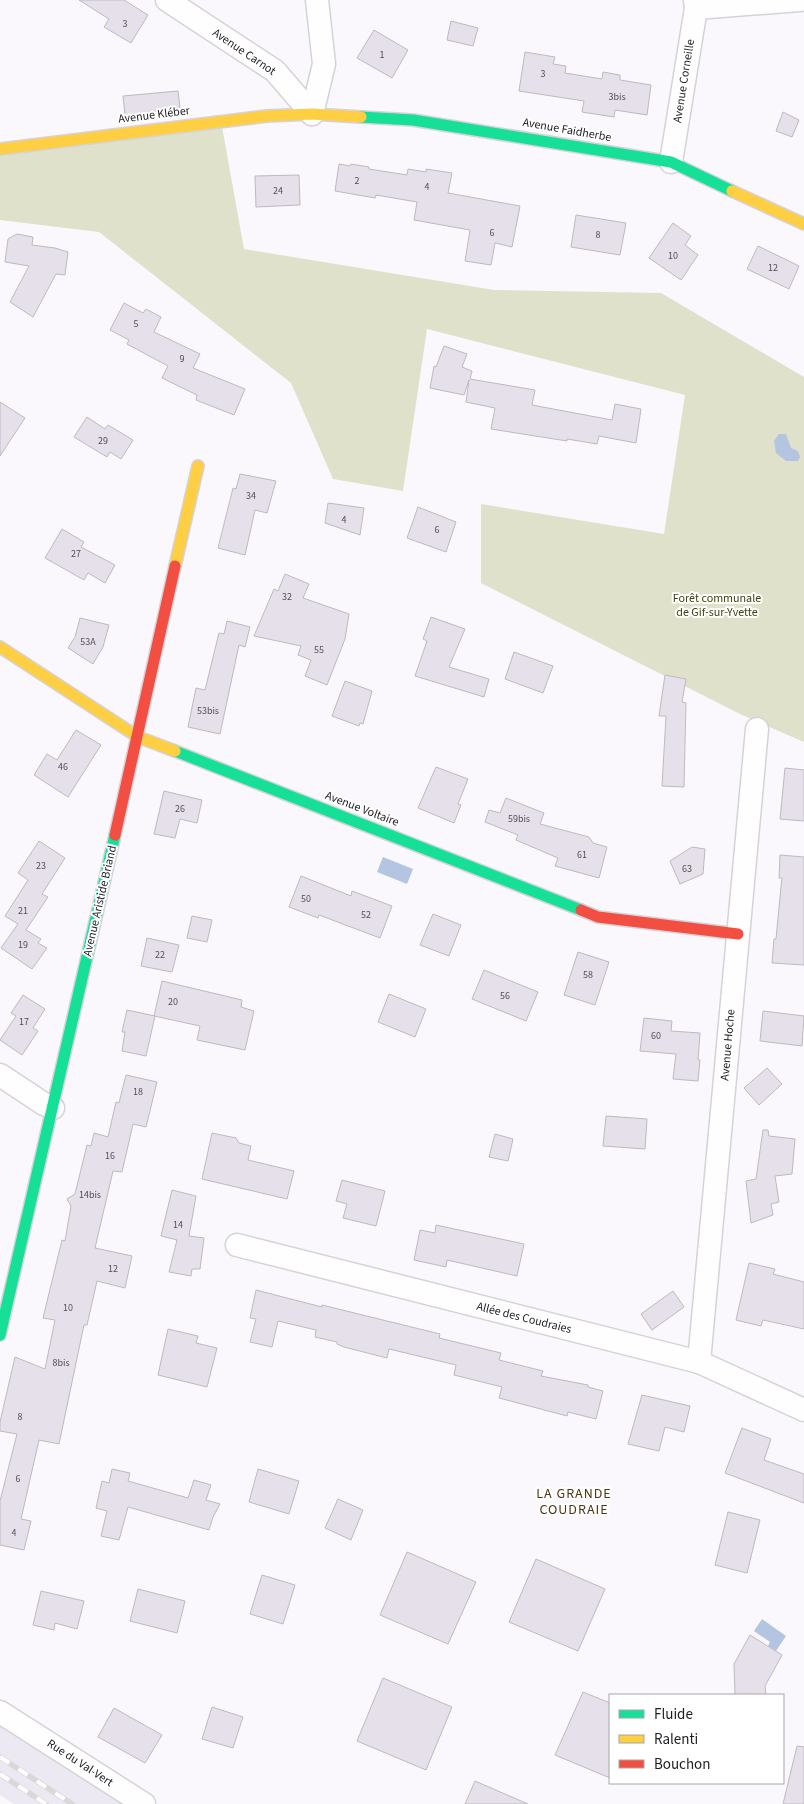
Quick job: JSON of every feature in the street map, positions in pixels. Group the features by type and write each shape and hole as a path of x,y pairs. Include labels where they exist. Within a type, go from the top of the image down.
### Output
{"street":[{"name":"Avenue Carnot","path":"167,0 275,71 312,114"},
{"path":"312,114 324,64 317,0"},
{"path":"695,4 800,0"},
{"name":"Avenue Corneille","path":"671,162 695,4"},
{"name":"Avenue Kléber","path":"0,149 221,121 312,114"},
{"name":"Avenue Faidherbe","path":"312,114 413,120 671,162 804,224"},
{"name":"Avenue Aristide Briand","path":"0,1335 138,737 198,466"},
{"name":"Avenue Voltaire","path":"0,647 138,737 598,917 738,934"},
{"name":"Avenue Hoche","path":"699,1362 757,729"},
{"path":"0,1075 53,1108"},
{"name":"Allée des Coudraies","path":"237,1245 699,1362 804,1410"},
{"name":"Rue du Val-Vert","path":"8,1716 144,1804"}],"shaded area":[{"path":"0,1722 124,1804 14,1804 0,1795"}],"green space":[{"name":"Forêt communale de Gif-sur-Yvette","path":"221,121 244,249 494,290 661,293 804,377 804,742 740,714 481,583 481,504 664,534 685,395 427,329 403,491 333,479 291,383 99,232 0,220 0,149"}],"water":[{"path":"779,434 786,434 791,448 798,451 800,457 798,461 786,461 776,453 774,441"},
{"path":"383,857 413,869 407,884 377,872"},
{"path":"762,1619 786,1636 776,1651 768,1646 770,1642 754,1631"}],"building":[{"path":"79,0 124,0 148,15 131,43 104,27 109,19"},
{"path":"451,21 478,28 473,46 447,40"},
{"path":"374,30 408,50 392,78 357,58"},
{"path":"525,52 555,57 553,64 566,66 565,73 602,79 603,72 620,75 620,80 651,85 647,115 615,110 614,117 582,112 584,101 519,91"},
{"path":"178,91 180,108 125,115 123,96"},
{"path":"783,112 799,120 792,137 776,131"},
{"path":"339,164 350,166 351,164 407,175 408,169 426,172 426,169 452,173 448,193 520,206 512,247 495,243 491,265 465,261 470,230 414,220 417,202 376,195 375,198 335,191"},
{"path":"299,175 300,205 256,207 255,176"},
{"path":"576,215 626,223 620,255 571,247"},
{"path":"673,223 691,236 685,245 698,255 681,280 649,258"},
{"path":"17,234 33,237 32,245 68,252 65,275 56,274 33,317 10,302 29,266 5,262 8,239"},
{"path":"758,246 799,266 789,289 747,269"},
{"path":"124,303 143,313 146,309 161,317 154,332 200,354 193,368 245,389 234,415 196,400 197,395 162,378 168,366 127,344 129,340 110,330"},
{"path":"444,346 467,354 462,367 472,371 470,379 535,390 532,405 612,420 615,404 641,409 636,443 599,436 597,444 491,429 495,408 466,402 469,380 464,395 430,388 434,366 436,367"},
{"path":"0,402 25,418 0,456"},
{"path":"87,417 105,429 108,425 133,440 121,459 110,452 107,457 74,437"},
{"path":"240,474 276,481 267,513 255,510 245,555 218,548 233,488 236,489"},
{"path":"328,503 364,508 360,535 325,523"},
{"path":"418,507 456,522 446,552 407,538"},
{"path":"62,529 84,542 81,547 115,565 105,583 88,573 84,580 45,558"},
{"path":"285,574 309,584 303,598 349,614 345,639 327,685 305,676 311,660 298,655 301,646 254,636 274,589 278,591"},
{"path":"431,617 465,629 449,667 489,679 484,697 415,676 427,641 423,639"},
{"path":"80,618 109,625 103,647 93,664 68,648 75,637"},
{"path":"227,621 250,627 245,647 239,645 220,734 188,727 196,688 205,690 219,633 224,634"},
{"path":"514,652 553,666 543,693 505,679"},
{"path":"665,675 686,679 682,702 686,703 684,787 662,786 666,716 659,716"},
{"path":"345,681 372,691 363,724 360,723 359,726 332,716"},
{"path":"76,730 101,745 68,797 34,775 47,754 57,760"},
{"path":"436,767 468,779 458,804 461,805 454,823 418,808"},
{"path":"785,768 804,770 804,821 780,819"},
{"path":"164,791 202,800 197,823 180,819 175,838 154,834"},
{"path":"506,798 544,813 540,824 589,837 593,843 607,847 599,878 555,866 558,858 516,840 518,835 485,822 489,810 500,813"},
{"path":"39,841 65,858 42,894 48,897 26,930 41,939 38,943 47,948 32,969 1,948 18,924 5,916 28,880 18,873"},
{"path":"692,847 705,849 703,874 680,884 670,861"},
{"path":"780,855 804,857 804,965 772,963 782,878 779,878"},
{"path":"301,876 351,896 352,891 392,906 380,938 319,915 318,918 289,907"},
{"path":"433,914 461,925 449,956 420,945"},
{"path":"192,916 212,920 207,942 187,938"},
{"path":"147,938 179,945 172,972 141,966"},
{"path":"578,952 609,962 595,1005 564,995"},
{"path":"484,970 538,992 526,1021 472,999"},
{"path":"162,981 242,1000 241,1007 254,1011 245,1050 197,1040 200,1026 154,1016"},
{"path":"389,994 426,1009 415,1037 378,1022"},
{"path":"23,995 45,1009 33,1028 38,1031 22,1055 0,1040 16,1016 11,1013"},
{"path":"127,1010 155,1016 146,1056 122,1051 125,1032 122,1032"},
{"path":"763,1011 804,1016 802,1046 760,1041"},
{"path":"644,1018 672,1021 671,1031 700,1033 698,1081 673,1079 676,1054 640,1051"},
{"path":"767,1068 782,1084 759,1105 744,1088"},
{"path":"126,1075 157,1082 146,1127 133,1124 122,1172 113,1171 95,1248 132,1256 125,1288 97,1281 87,1325 84,1325 59,1444 39,1440 21,1519 31,1521 24,1550 0,1545 0,1501 17,1434 0,1431 0,1422 15,1357 45,1369 55,1320 43,1318 62,1240 65,1241 71,1206 67,1199 75,1194 87,1145 91,1146 94,1133 108,1137 116,1102 119,1103"},
{"path":"606,1116 647,1119 645,1149 603,1146"},
{"path":"763,1130 768,1130 769,1136 795,1139 792,1174 775,1176 779,1202 771,1204 773,1215 751,1223 746,1181 756,1179"},
{"path":"212,1133 236,1138 239,1143 251,1146 248,1160 294,1171 287,1199 202,1179"},
{"path":"495,1134 513,1139 508,1161 489,1157"},
{"path":"342,1180 385,1191 376,1226 343,1218 347,1204 336,1201"},
{"path":"172,1190 196,1196 189,1236 204,1238 200,1269 192,1269 191,1276 169,1272 177,1240 161,1236"},
{"path":"436,1225 524,1244 517,1276 447,1260 446,1267 414,1260 420,1230 435,1233"},
{"path":"749,1263 775,1269 773,1274 804,1282 804,1329 763,1320 761,1326 736,1320"},
{"path":"256,1290 440,1334 439,1338 501,1353 499,1360 543,1371 541,1376 588,1385 588,1387 603,1391 596,1419 568,1412 567,1416 499,1398 502,1387 454,1375 456,1365 389,1349 387,1358 315,1337 316,1330 278,1321 272,1347 250,1342 256,1319 250,1318"},
{"path":"673,1291 684,1307 652,1330 641,1314"},
{"path":"168,1329 198,1336 196,1343 217,1348 207,1387 158,1375"},
{"path":"642,1395 690,1406 684,1432 665,1427 659,1451 628,1444"},
{"path":"742,1428 771,1439 764,1460 804,1474 804,1503 725,1473"},
{"path":"112,1469 130,1473 128,1481 188,1498 194,1480 211,1485 206,1500 220,1504 209,1530 128,1507 119,1540 101,1536 107,1511 96,1508 102,1481 109,1483"},
{"path":"258,1469 299,1481 289,1514 249,1502"},
{"path":"338,1499 363,1510 351,1540 325,1528"},
{"path":"728,1512 760,1520 747,1573 715,1565"},
{"path":"407,1552 476,1582 448,1644 380,1615"},
{"path":"536,1559 605,1589 578,1651 509,1622"},
{"path":"262,1575 295,1585 283,1624 250,1614"},
{"path":"138,1589 185,1601 177,1633 130,1621"},
{"path":"41,1591 84,1601 77,1629 55,1623 54,1630 33,1625"},
{"path":"750,1635 782,1655 765,1686 766,1694 735,1694 734,1664"},
{"path":"383,1678 452,1707 426,1770 357,1741"},
{"path":"583,1692 609,1703 609,1778 555,1755"},
{"path":"212,1707 243,1717 233,1748 202,1739"},
{"path":"114,1708 162,1735 145,1763 98,1737"},
{"path":"797,1746 804,1747 804,1804 783,1804"},
{"path":"475,1781 528,1804 465,1804"}],"railway":[{"path":"0,1757 72,1804"},
{"path":"0,1774 46,1804"}],"traffic: fast":[{"path":"361,117 413,120 671,162 732,191"},
{"path":"175,751 581,910"},
{"path":"0,1335 115,835"}],"traffic: slow":[{"path":"0,149 267,116 312,114 361,117"},
{"path":"732,191 804,224"},
{"path":"175,566 198,466"},
{"path":"0,647 138,737 175,751"}],"traffic: jam":[{"path":"115,835 175,566"},
{"path":"581,910 598,917 738,934"}],"district":[{"name":"LA GRANDE COUDRAIE","path":"574,1502"}]}
